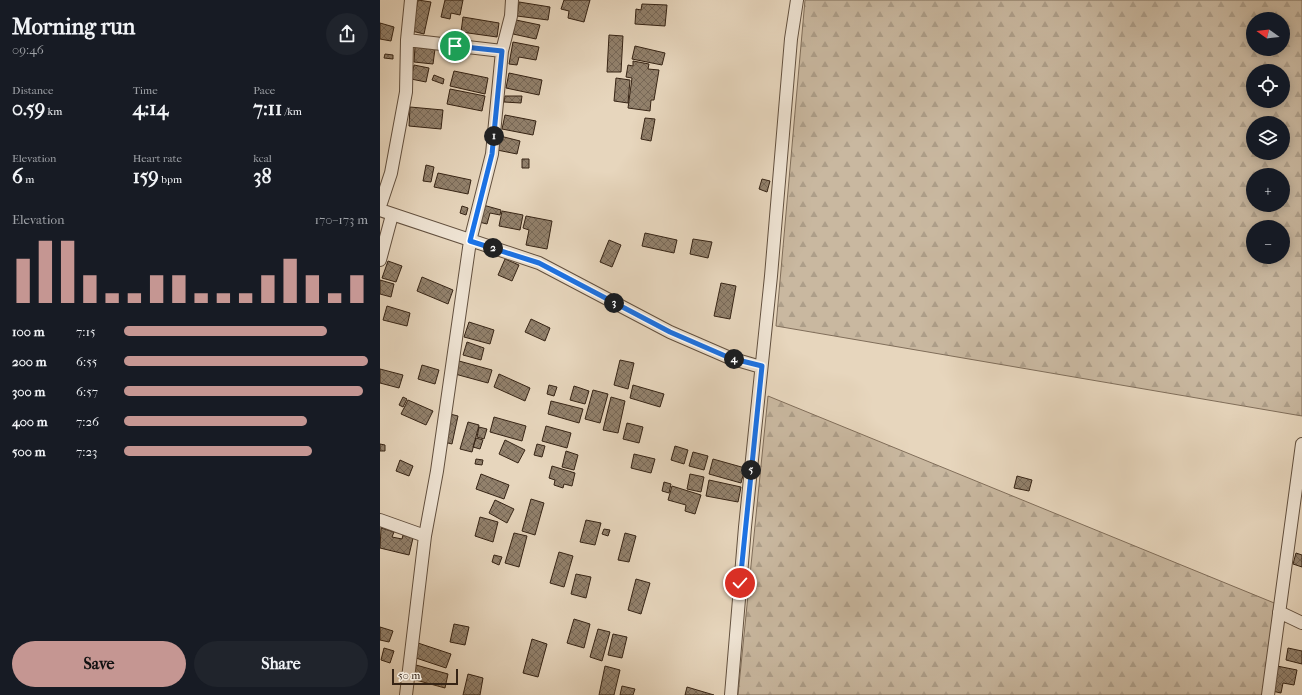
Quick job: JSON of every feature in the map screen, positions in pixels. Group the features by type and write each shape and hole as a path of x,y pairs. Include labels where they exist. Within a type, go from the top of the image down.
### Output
{"street":[{"path":"380,206 390,173 406,92 407,40 411,0"},
{"path":"406,695 425,536 437,471 470,241 492,154 502,51 511,16 512,0"},
{"path":"731,695 745,527 762,366 791,39 797,0"},
{"path":"407,40 502,51"},
{"path":"380,210 539,263 670,332 730,358 762,366"},
{"path":"380,260 392,215"},
{"path":"1268,695 1300,477 1302,444"},
{"path":"380,520 425,536"},
{"path":"1279,612 1302,623"}],"green space":[{"path":"805,0 1302,0 1302,416 776,326"},
{"path":"768,396 1284,607 1272,695 738,695"}],"building":[{"path":"418,0 431,2 424,34 412,31"},
{"path":"445,0 463,0 460,15 451,13 450,19 441,17"},
{"path":"564,0 590,0 584,22 568,18 569,11 561,9"},
{"path":"519,2 550,7 548,20 517,16"},
{"path":"642,4 667,5 665,26 635,24 636,9 641,10"},
{"path":"463,17 499,23 497,37 461,32"},
{"path":"516,20 540,25 536,39 513,34"},
{"path":"380,23 394,27 391,41 380,39"},
{"path":"451,32 458,33 457,40 450,38"},
{"path":"609,35 623,36 621,72 607,72"},
{"path":"513,42 539,47 536,60 519,57 517,65 509,64"},
{"path":"635,46 665,53 662,65 632,59"},
{"path":"415,47 435,49 433,64 414,62"},
{"path":"385,54 393,55 393,59 384,58"},
{"path":"633,61 649,64 648,69 659,70 654,100 651,100 650,111 628,108 632,78 626,77 628,65 633,66"},
{"path":"414,65 429,68 426,82 411,79"},
{"path":"454,71 488,78 485,94 450,86"},
{"path":"509,73 542,80 539,95 506,88"},
{"path":"434,75 444,79 443,84 432,80"},
{"path":"616,78 630,80 628,103 614,101"},
{"path":"450,89 485,96 482,111 447,104"},
{"path":"505,96 522,96 521,103 504,102"},
{"path":"410,107 443,110 441,129 409,126"},
{"path":"505,115 536,121 533,135 502,129"},
{"path":"645,118 655,119 651,141 641,139"},
{"path":"500,136 520,141 517,154 497,150"},
{"path":"522,159 529,159 529,168 522,168"},
{"path":"426,165 434,167 431,182 423,181"},
{"path":"438,173 471,180 468,194 434,187"},
{"path":"762,179 770,181 767,192 759,189"},
{"path":"483,205 501,210 500,215 490,213 487,224 479,222"},
{"path":"462,206 468,208 466,215 460,213"},
{"path":"502,211 523,215 520,230 499,226"},
{"path":"526,216 552,221 547,249 526,245 529,230 523,228"},
{"path":"645,233 677,240 674,253 642,246"},
{"path":"693,239 712,242 708,258 690,254"},
{"path":"609,240 621,245 612,267 600,262"},
{"path":"505,259 519,265 512,281 498,275"},
{"path":"388,261 402,266 396,282 382,278"},
{"path":"422,277 453,290 448,304 417,291"},
{"path":"380,280 394,284 391,297 380,294"},
{"path":"721,283 736,286 730,319 714,316"},
{"path":"387,306 410,313 407,326 383,320"},
{"path":"531,319 550,328 545,341 525,332"},
{"path":"469,322 494,330 490,344 464,337"},
{"path":"467,342 484,348 481,360 463,355"},
{"path":"620,360 634,363 628,389 614,385"},
{"path":"459,361 492,370 488,383 455,374"},
{"path":"422,365 439,370 435,384 418,379"},
{"path":"380,369 403,375 399,388 380,383"},
{"path":"499,374 530,388 525,401 494,387"},
{"path":"549,385 557,387 554,396 547,394"},
{"path":"633,385 664,394 660,407 630,398"},
{"path":"574,386 589,391 585,404 570,400"},
{"path":"593,390 608,394 600,423 585,419"},
{"path":"403,397 407,399 403,407 399,405"},
{"path":"611,397 625,401 618,433 603,430"},
{"path":"408,400 433,411 426,425 401,414"},
{"path":"551,401 583,409 579,423 548,414"},
{"path":"450,414 458,416 452,444 444,442"},
{"path":"494,417 526,426 522,441 490,432"},
{"path":"468,422 479,425 472,452 460,449"},
{"path":"627,423 643,427 639,443 623,439"},
{"path":"546,426 571,433 567,448 542,441"},
{"path":"479,427 487,429 484,439 477,437"},
{"path":"476,438 483,440 480,449 473,447"},
{"path":"505,440 525,450 518,463 499,454"},
{"path":"380,444 385,445 385,451 380,451"},
{"path":"537,444 545,446 542,457 534,455"},
{"path":"675,446 688,450 684,464 671,460"},
{"path":"566,451 578,455 574,470 562,467"},
{"path":"693,452 708,456 704,470 689,466"},
{"path":"634,454 655,459 651,473 631,468"},
{"path":"476,459 483,460 482,465 475,464"},
{"path":"713,459 745,468 741,483 709,474"},
{"path":"400,460 413,466 409,476 396,471"},
{"path":"552,466 575,473 572,486 564,484 563,488 554,485 555,480 549,478"},
{"path":"481,474 509,485 504,499 476,489"},
{"path":"690,474 704,477 701,492 687,489"},
{"path":"1017,476 1032,480 1029,491 1014,488"},
{"path":"709,480 741,487 738,502 706,496"},
{"path":"664,482 671,484 669,493 662,491"},
{"path":"672,486 701,495 695,514 685,511 686,505 668,500"},
{"path":"531,499 544,503 535,535 522,531"},
{"path":"495,500 514,509 507,523 489,513"},
{"path":"480,517 498,522 493,542 475,536"},
{"path":"586,520 601,523 595,545 580,542"},
{"path":"381,528 394,532 392,537 402,539 403,535 413,538 409,555 380,548"},
{"path":"604,529 610,530 608,536 602,534"},
{"path":"514,533 527,536 519,567 505,563"},
{"path":"625,533 636,536 629,562 618,560"},
{"path":"559,552 573,556 564,587 550,583"},
{"path":"1296,553 1302,555 1302,567 1293,564"},
{"path":"494,555 502,557 499,565 492,562"},
{"path":"576,574 591,577 586,598 571,594"},
{"path":"636,579 650,583 641,614 628,610"},
{"path":"574,619 590,624 584,648 567,643"},
{"path":"454,624 469,627 465,645 450,642"},
{"path":"380,627 393,631 389,642 380,640"},
{"path":"598,629 610,632 602,661 590,657"},
{"path":"613,634 627,637 622,658 608,655"},
{"path":"532,639 547,644 538,677 523,673"},
{"path":"418,643 451,654 446,668 413,657"},
{"path":"384,648 394,651 390,663 381,660"},
{"path":"1288,648 1302,651 1302,664 1286,660"},
{"path":"416,665 448,674 445,688 412,679"},
{"path":"605,666 620,670 614,695 599,695"},
{"path":"1277,666 1297,670 1294,685 1283,683 1281,693 1272,691"},
{"path":"468,674 483,678 480,695 463,695"},
{"path":"622,686 635,689 633,695 620,695"},
{"path":"687,687 714,695 685,695"}],"route":[{"path":"455,46 502,51 492,154 470,241 539,263 670,332 730,358 762,366 740,583"}]}
